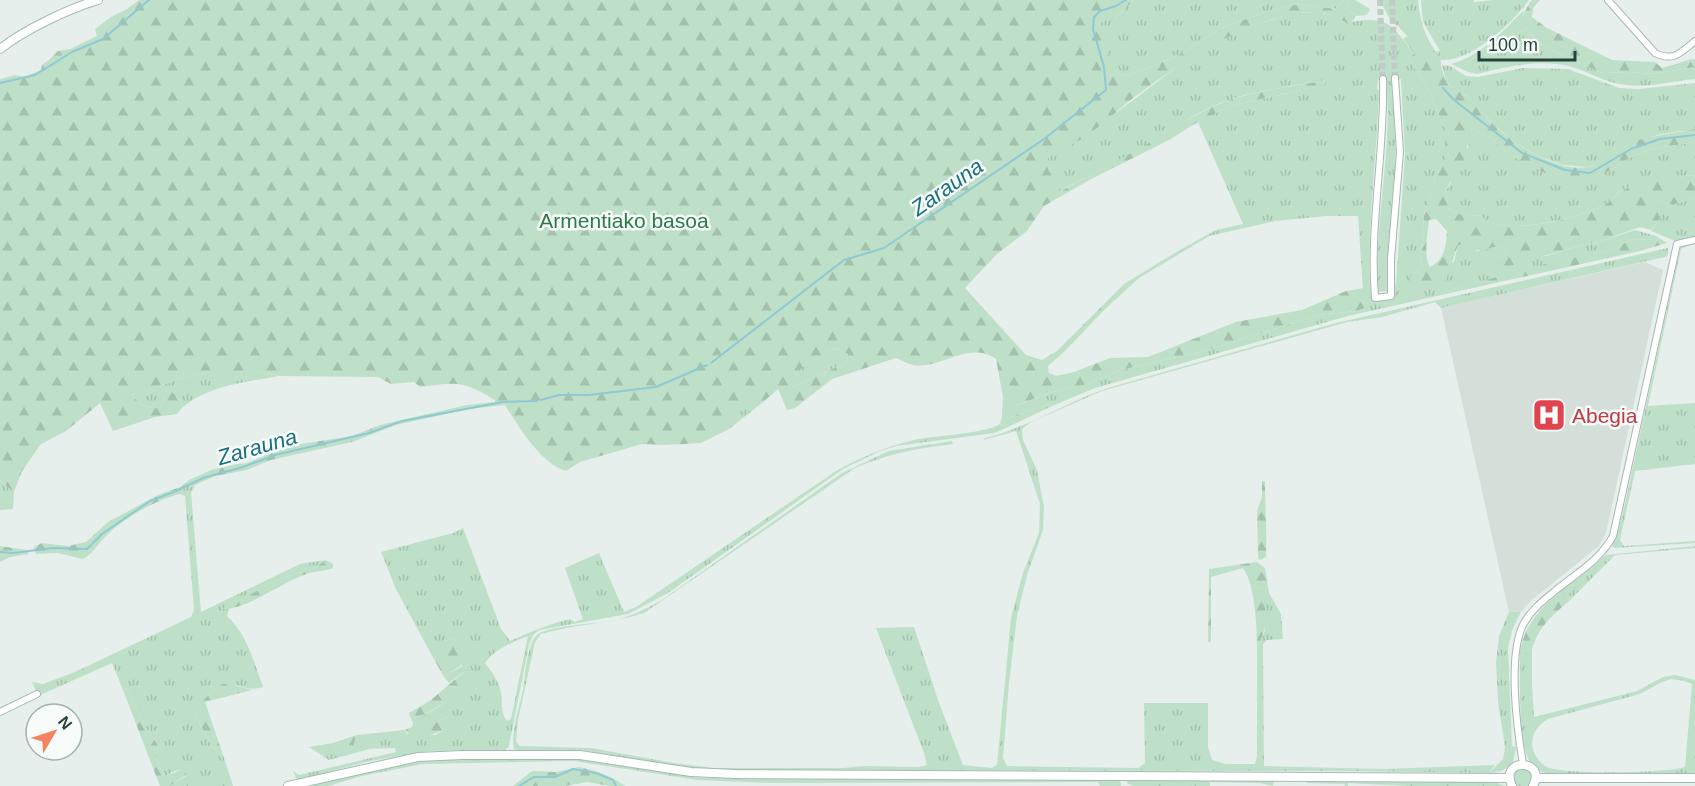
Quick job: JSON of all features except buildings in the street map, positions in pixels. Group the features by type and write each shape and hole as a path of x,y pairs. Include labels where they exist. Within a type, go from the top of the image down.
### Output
{"street":[{"path":"0,49 30,30 98,0"},
{"path":"1608,0 1655,52 1664,57 1674,57 1695,42"},
{"path":"1383,79 1383,127 1374,241 1376,298 1391,296 1391,259 1400,152 1395,78"},
{"path":"1523,764 1515,669 1518,637 1525,622 1537,607 1597,558 1613,536 1677,244 1695,240"},
{"path":"0,712 37,694"},
{"path":"288,786 418,757 532,754 580,755 691,772 735,774 1510,782 1512,769 1523,764 1532,768 1534,782 1695,778"}],"shaded area":[{"name":"Abegia","path":"1645,262 1663,270 1606,533 1599,546 1532,600 1521,612 1509,612 1441,308"}],"green space":[{"name":"Armentiako basoa","path":"139,0 1134,0 1119,15 1098,24 1116,73 1128,76 1181,54 1221,28 1269,11 1299,4 1335,9 1344,0 1349,0 1346,8 1356,16 1350,25 1329,15 1309,12 1267,21 1230,36 1177,67 1128,102 1089,134 1048,157 1048,169 1061,191 1219,104 1258,92 1327,80 1325,85 1230,106 1044,206 1027,231 997,254 965,288 1026,355 1042,360 1057,351 1105,303 1105,309 1048,366 1049,373 1056,376 1074,372 1110,358 1148,357 1236,322 1302,310 1346,291 1370,287 1373,298 1370,306 1356,311 1318,315 1211,349 1121,370 1084,385 1060,390 1016,405 1003,397 996,359 986,354 965,354 934,364 923,365 911,364 896,358 832,379 795,408 787,410 778,389 762,403 753,399 727,420 729,429 701,443 642,444 580,462 566,471 539,453 505,405 468,409 467,405 495,402 495,400 467,386 443,384 420,387 414,382 391,384 378,377 280,376 258,371 208,371 132,395 144,406 160,408 169,390 178,397 183,407 177,414 155,417 113,431 100,403 66,431 41,444 22,471 14,492 0,481 0,79 15,75 24,77 41,70 42,65 58,51 70,49 97,36 95,29","holes":["834,348 848,354 847,362 794,387 786,378"]},
{"path":"1134,0 1344,0 1335,9 1299,4 1269,11 1221,28 1181,54 1128,76 1116,73 1097,24 1119,15"},
{"path":"1349,0 1355,0 1370,9 1367,15 1356,16 1346,8"},
{"path":"1380,0 1418,0 1423,27 1436,52 1432,52 1413,33 1407,36 1391,22"},
{"path":"1421,0 1474,0 1474,2 1529,0 1512,20 1489,40 1464,55 1440,60 1440,51 1423,22"},
{"path":"1532,0 1540,0 1533,8 1532,17 1547,28 1612,60 1655,62 1662,68 1692,59 1695,60 1695,67 1652,74 1602,73 1567,58 1535,40 1526,28 1468,72 1464,70 1463,67 1514,28"},
{"path":"1524,10 1516,27 1479,53 1463,67 1464,70 1451,64 1482,49"},
{"path":"1318,12 1338,17 1350,25 1352,22 1374,20 1383,22 1395,30 1414,55 1408,57 1430,93 1445,130 1445,159 1435,178 1424,215 1420,268 1411,276 1454,262 1458,245 1463,243 1477,251 1504,247 1507,253 1493,260 1546,256 1635,230 1656,236 1656,239 1631,240 1608,251 1453,289 1446,294 1348,316 1095,388 1052,406 1048,404 1011,417 1002,417 1003,397 1017,405 1060,390 1084,385 1121,370 1211,349 1318,315 1356,311 1373,298 1393,296 1396,283 1405,155 1401,79 1392,81 1396,173 1388,291 1378,292 1377,265 1387,133 1386,80 1378,80 1377,88 1379,91 1370,238 1370,287 1363,289 1358,216 1327,216 1275,221 1209,236 1139,278 1105,309 1105,303 1124,284 1216,230 1243,224 1198,122 1230,106 1316,87 1326,80 1258,92 1218,104 1126,157 1060,191 1048,169 1048,157 1087,135 1178,66 1220,40 1249,27 1292,13"},
{"path":"1526,28 1535,40 1567,58 1602,73 1652,74 1695,67 1695,79 1635,86 1611,82 1569,66 1546,63 1477,74 1468,72"},
{"path":"1413,32 1432,52 1440,51 1444,75 1452,87 1469,98 1513,141 1551,162 1576,168 1588,167 1622,145 1654,136 1695,129 1695,142 1651,149 1629,158 1601,176 1555,178 1507,154 1493,139 1472,129 1470,144 1467,145 1467,151 1456,179 1450,182 1444,195 1447,197 1448,208 1457,214 1481,216 1491,223 1506,226 1544,223 1598,208 1611,201 1621,191 1639,184 1695,175 1695,197 1673,205 1660,201 1655,205 1660,219 1651,230 1640,227 1599,242 1499,269 1494,268 1493,260 1507,253 1504,247 1478,250 1458,245 1446,280 1414,291 1411,288 1411,276 1420,268 1424,215 1435,178 1445,159 1445,130 1430,93 1408,57 1414,54 1403,39","holes":["1436,219 1447,231 1442,256 1430,267 1426,251 1429,220"]},
{"path":"1442,65 1450,66 1466,76 1478,77 1523,68 1568,69 1619,88 1639,89 1695,83 1695,129 1661,134 1615,148 1599,163 1587,167 1563,165 1538,156 1514,142 1493,124 1466,95 1455,91 1446,81"},
{"path":"1472,129 1493,139 1507,154 1601,176 1629,158 1651,149 1695,142 1695,175 1629,187 1598,208 1564,219 1524,226 1491,223 1481,216 1457,214 1448,208 1447,197 1444,195 1467,151"},
{"path":"1695,197 1695,237 1675,241 1651,231 1660,219 1654,205 1660,201 1673,205"},
{"path":"1656,236 1667,243 1446,294 1453,289 1572,257 1608,251 1631,240 1655,239"},
{"path":"1695,242 1681,249 1648,406 1695,403 1695,464 1635,471 1620,540 1624,546 1695,541 1695,543 1615,548 1612,546 1622,517 1680,249 1681,246"},
{"path":"1668,248 1668,255 1665,257 1441,308 1435,302 1382,317 1347,322 1102,391 1031,422 1022,429 1023,440 1037,470 1044,507 1043,530 1027,575 1017,616 1003,758 1007,766 1138,768 1145,763 1144,703 1208,703 1208,747 1212,760 1226,764 1255,764 1257,756 1257,648 1265,630 1257,594 1259,589 1268,586 1269,593 1281,614 1283,639 1267,640 1263,644 1264,766 1383,769 1495,765 1489,773 702,770 581,750 514,749 514,727 530,647 536,636 550,629 606,622 541,634 535,642 518,720 516,742 520,746 591,748 714,768 918,767 927,765 876,628 914,627 938,700 963,765 992,768 997,765 1011,618 1023,573 1039,533 1040,504 1016,431 983,440 985,438 1016,428 1108,388 1336,323"},
{"path":"834,348 848,354 847,362 794,387 785,378"},
{"path":"208,371 258,371 279,376 216,389 183,407 178,397 165,395 160,408 151,408 144,406 132,395 182,378"},
{"path":"753,398 762,403 729,429 726,420"},
{"path":"1048,404 1052,406 1006,428 1000,424 1002,417 1011,417"},
{"path":"467,405 468,409 396,425 352,442 352,436 380,425"},
{"path":"1000,424 1006,428 994,433 896,446 880,451 843,469 668,593 628,614 539,630 533,635 529,645 509,746 505,750 429,751 370,761 297,780 293,771 299,775 396,752 395,748 370,749 329,760 309,747 333,743 337,751 354,743 357,735 405,730 407,734 435,735 447,728 448,717 433,723 413,723 411,719 439,707 461,680 466,670 449,683 444,677 462,666 457,638 444,641 424,641 396,589 381,552 453,533 463,528 501,629 510,641 555,623 570,619 575,622 583,619 565,568 599,553 624,612 636,607 836,471 855,461 883,449 914,440 994,427","holes":["528,636 511,719 507,721 505,718 499,685 485,663 499,650"]},
{"path":"352,436 352,442 271,460 247,470 215,476 191,487 189,480 211,470 247,463 288,446"},
{"path":"952,441 953,444 903,452 855,468 644,613 618,620 662,600 842,473 889,451"},
{"path":"189,480 191,487 195,486 191,493 201,612 300,564 326,560 316,567 280,579 224,609 229,609 227,616 245,640 263,687 249,689 230,685 219,688 210,695 195,715 213,748 223,755 233,786 170,786 186,776 185,769 174,771 166,776 161,770 155,755 159,747 142,721 127,688 123,690 112,663 38,696 32,682 43,684 75,672 191,617 194,610 185,496 180,494 180,487"},
{"path":"0,481 14,492 13,509 0,510"},
{"path":"1262,481 1265,481 1266,557 1260,560 1258,558 1257,510 1262,497"},
{"path":"180,487 180,494 149,506 128,518 83,559 58,553 36,554 34,547 42,543 68,546 86,542 108,522 158,495"},
{"path":"0,546 27,550 29,554 10,557 0,562"},
{"path":"1695,546 1695,548 1615,555 1570,600 1567,595 1576,587 1572,582 1606,555"},
{"path":"326,560 333,564 333,568 300,577 243,605 222,609 280,579 316,567"},
{"path":"1257,562 1265,568 1268,586 1259,589 1258,594 1265,607 1266,621 1257,648 1253,595 1243,568 1211,577 1211,642 1208,642 1209,569"},
{"path":"1572,582 1576,587 1567,595 1570,600 1542,628 1532,649 1520,651 1527,629 1539,612"},
{"path":"1509,612 1521,612 1513,628 1508,647 1512,746 1503,759 1505,747 1498,702 1496,662 1499,636"},
{"path":"457,638 467,642 472,652 469,658 444,677 424,641 444,641"},
{"path":"1532,649 1534,717 1637,691 1663,677 1675,675 1695,680 1695,774 1547,774 1537,768 1529,760 1523,738 1520,707 1520,651","holes":["1671,679 1692,684 1685,767 1638,772 1556,770 1541,763 1535,754 1532,745 1534,733 1548,719 1640,694"]},
{"path":"466,670 472,672 472,677 451,697 438,707 411,719 409,713 431,700"},
{"path":"222,684 252,690 205,702 223,755 213,748 195,715 201,702"},
{"path":"127,688 142,721 159,747 155,755 161,770 166,776 185,768 186,775 170,786 160,786 123,690"},
{"path":"448,717 457,720 458,725 419,738 413,738 405,730 412,727 413,723 433,723"},
{"path":"357,735 354,743 344,750 337,751 333,743"},
{"path":"1512,746 1516,747 1513,763 1502,771 1489,773 1503,759"},
{"path":"560,757 702,778 1120,779 1121,786 1100,786 1098,782 772,783 697,780 574,761 423,764 362,776 328,786 303,786 439,759"},
{"path":"579,767 603,774 625,786 587,782 565,786 513,786 532,771 556,772"},
{"path":"1527,768 1531,772 1531,783 1528,786 1516,786 1513,773 1516,769"},
{"path":"1127,780 1274,782 1273,786 1260,783 1210,782 1210,786 1133,786 1127,783"},
{"path":"1312,780 1493,782 1506,786 1410,786 1348,783 1348,786 1345,786 1344,784 1306,783"}],"waterway":[{"path":"0,83 35,75 72,52 103,39 149,0"},
{"name":"Zarauna","path":"711,363 844,260 884,248 1044,139 1106,90 1104,67 1093,29 1094,17 1100,11 1126,0"},
{"path":"1443,88 1454,100 1522,153 1565,170 1590,173 1631,149 1660,139 1695,135"},
{"name":"Zarauna","path":"541,400 559,395 589,395 656,387 707,365"},
{"name":"Zarauna","path":"0,552 13,553 53,548 87,549 102,534 150,501 203,478 275,455 369,433 402,421 503,402 537,401"},
{"path":"519,786 534,777 555,777 573,769 596,773 613,780 616,786"}],"tunnel":[{"path":"1380,0 1383,79"},
{"path":"1392,0 1395,78"}],"place":[{"name":"Abegia","path":"1549,415"}]}
